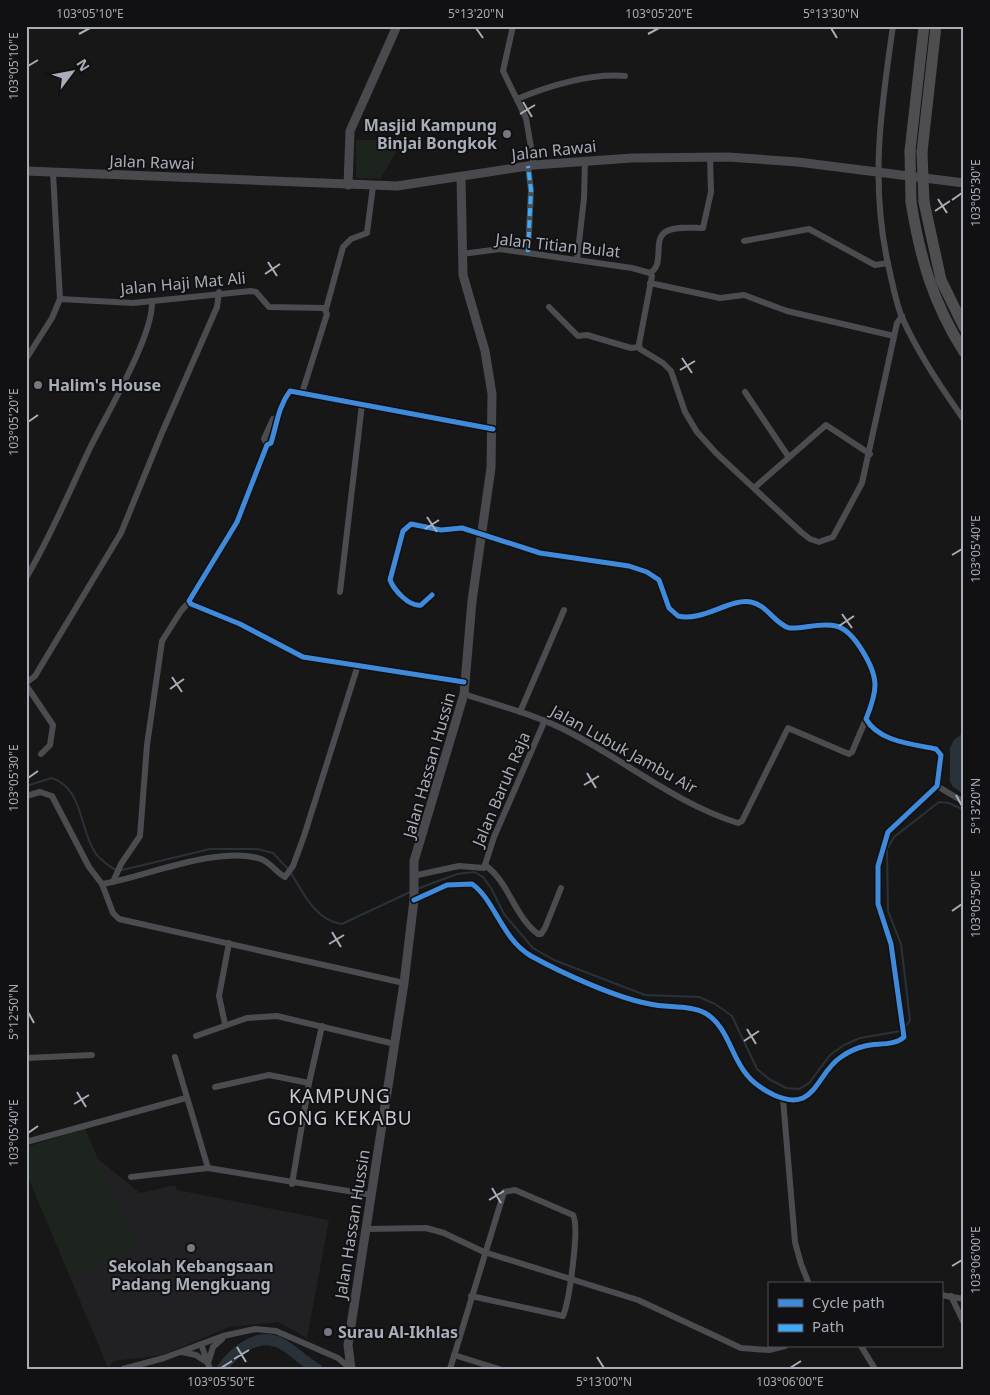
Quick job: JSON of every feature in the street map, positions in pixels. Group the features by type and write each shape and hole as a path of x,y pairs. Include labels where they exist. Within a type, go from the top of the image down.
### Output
{"highway":[{"path":"924,26 910,151 911,202 918,242 929,285 948,327 964,352"},
{"path":"936,26 922,152 924,202 942,280 964,328"}],"street":[{"path":"348,185 350,131 398,26"},
{"path":"513,26 503,71 526,118 531,166 528,252"},
{"path":"893,26 881,104 877,172 880,224 902,316 941,387 964,420"},
{"path":"517,99 542,89 611,75 625,76"},
{"path":"639,347 650,284 650,273 657,266 660,239 663,234 671,230 703,228 711,192 710,158"},
{"name":"Jalan Rawai","path":"26,171 397,186 531,166 585,161 710,158 798,162 964,183"},
{"path":"577,260 584,198 585,161"},
{"path":"26,359 52,318 60,298 53,173"},
{"name":"Jalan Hassan Hussin","path":"348,1366 349,1335 404,983 414,898 414,861 464,694 480,532 490,484 493,429 488,364 466,292 462,254 462,177"},
{"path":"302,393 343,247 351,239 367,233 373,186"},
{"path":"744,241 809,229 875,265 888,263"},
{"name":"Jalan Titian Bulat","path":"462,254 500,249 650,273"},
{"path":"650,284 720,298 744,295 787,311 894,336"},
{"name":"Jalan Haji Mat Ali","path":"60,298 109,303 152,301 219,292 253,291 269,307 322,307 326,312"},
{"path":"41,754 50,745 53,725 26,684 35,676 62,629 82,601 121,533 160,435 217,306 219,292"},
{"path":"26,578 63,508 130,367 150,321 152,301"},
{"path":"549,307 578,336 587,335 631,348 639,347 667,367 676,383 684,412 697,432 810,539 824,542 836,532 862,482 870,454 894,336 902,316"},
{"path":"114,879 121,864 140,836 147,745 162,641 181,611 190,602 237,522 267,445 264,439 273,419 277,418 290,391 493,429"},
{"path":"745,392 788,456"},
{"path":"340,592 362,404"},
{"path":"754,488 788,456 826,425 870,454"},
{"path":"414,898 447,885 472,884 480,891 502,926 519,947 530,955 582,981 627,997 648,1004 695,1010 711,1017 718,1024 746,1075 757,1086 783,1099 799,1099 809,1094 828,1068 852,1050 867,1045 902,1039 904,1035 891,944 878,904 878,866 888,832 937,786 941,755 939,750 887,737 873,729 866,719 875,693 873,674 860,648 842,628 832,625 789,628 760,605 747,601 695,617 678,616 669,608 659,580 647,572 629,566 540,553 480,532 462,528 437,530 411,524 406,526 391,575 392,584 396,592 418,606 432,595"},
{"path":"190,602 240,624 303,657 464,682"},
{"path":"520,712 564,610"},
{"path":"102,884 114,879 156,869 236,856 262,860 276,868 283,876 287,875 293,866 322,784 358,665"},
{"name":"Jalan Lubuk Jambu Air","path":"464,694 545,720 616,758 659,788 737,823 741,822 788,728 849,754 852,752 866,719"},
{"name":"Jalan Baruh Raja","path":"484,867 494,837 545,720"},
{"path":"937,786 964,802"},
{"path":"26,796 40,792 52,796 89,867 102,884 113,913 119,919 404,983"},
{"path":"413,880 459,866 484,867 494,872 522,915 538,934 541,934 546,928 561,888"},
{"path":"225,1024 220,996 229,943"},
{"path":"196,1036 225,1024 247,1018 272,1015 395,1044"},
{"path":"292,1184 309,1083 322,1026"},
{"path":"26,1058 92,1055"},
{"path":"175,1057 208,1168"},
{"path":"215,1087 269,1075 309,1083"},
{"path":"26,1142 186,1098"},
{"path":"783,1099 795,1242 801,1264 809,1282"},
{"path":"131,1177 208,1168 292,1184 372,1195"},
{"path":"450,1369 471,1296 484,1252 504,1192 515,1190 530,1195 552,1208 568,1212 575,1218 576,1227 571,1281 564,1314 561,1317 471,1296"},
{"path":"367,1229 426,1228 465,1241 484,1252 571,1281 638,1300 741,1348 769,1350 777,1348"},
{"path":"942,1295 964,1299"},
{"path":"951,1296 964,1323"},
{"path":"123,1369 255,1328 276,1331 338,1358 348,1366"},
{"path":"209,1365 213,1347 228,1335"},
{"path":"201,1344 209,1365"},
{"path":"862,1348 875,1369"},
{"path":"181,1352 196,1355 209,1365"},
{"path":"454,1355 499,1369"}],"shaded area":[{"path":"356,140 403,140 380,179 356,178"},
{"path":"964,734 964,794 953,787 950,782 950,748 954,740"},
{"name":"Sekolah Kebangsaan Padang Mengkuang","path":"85,1129 97,1158 140,1193 175,1185 177,1190 329,1220 307,1338 278,1322 229,1327 163,1355 113,1361 108,1368 26,1172 26,1147"},
{"path":"85,1129 136,1248 70,1276 26,1172 26,1147"}],"waterway":[{"path":"26,786 52,778 62,783 76,801 86,834 96,854 106,864 118,871 210,849 257,849 273,853 288,869"},
{"path":"905,1028 910,1020 901,944 888,911 887,849 894,837 939,802 949,803 964,810"},
{"path":"417,889 457,874 474,872 483,877 491,888 504,914 533,948 554,960 645,995 699,997 715,1004 732,1016 757,1069 769,1079 786,1088 799,1089 809,1083 830,1055 844,1045 860,1038 901,1031"},
{"path":"291,873 311,905 325,918 342,924 410,892"},
{"path":"222,1369 234,1355 248,1344 265,1340 282,1344 317,1369"}],"marked path":[{"path":"528,166 531,190 528,252"}],"cycle path":[{"path":"464,682 303,657 240,624 191,604 189,601 237,522 267,445 271,443 283,403 290,391 493,429"},
{"path":"414,900 447,885 472,884 487,899 512,939 531,956 573,977 636,1001 699,1010 705,1013 719,1026 737,1060 753,1081 777,1096 788,1100 800,1099 808,1095 830,1067 846,1053 869,1045 896,1042 904,1037 891,944 878,904 878,866 888,832 937,786 941,755 936,749 897,741 879,733 872,727 866,719 875,689 871,669 856,642 843,629 836,626 824,625 789,628 762,607 751,602 734,603 697,616 678,616 669,608 659,580 647,572 629,566 540,553 462,528 441,530 411,524 403,531 390,580 398,593 407,601 416,605 421,605 432,595"}],"place":[{"name":"Masjid Kampung Binjai Bongkok","path":"507,134"},
{"name":"Halim's House","path":"38,385"},
{"name":"Sekolah Kebangsaan Padang Mengkuang","path":"191,1248"},
{"name":"Surau Al-Ikhlas","path":"328,1332"}],"district":[{"name":"KAMPUNG GONG KEKABU","path":"340,1107"}]}
